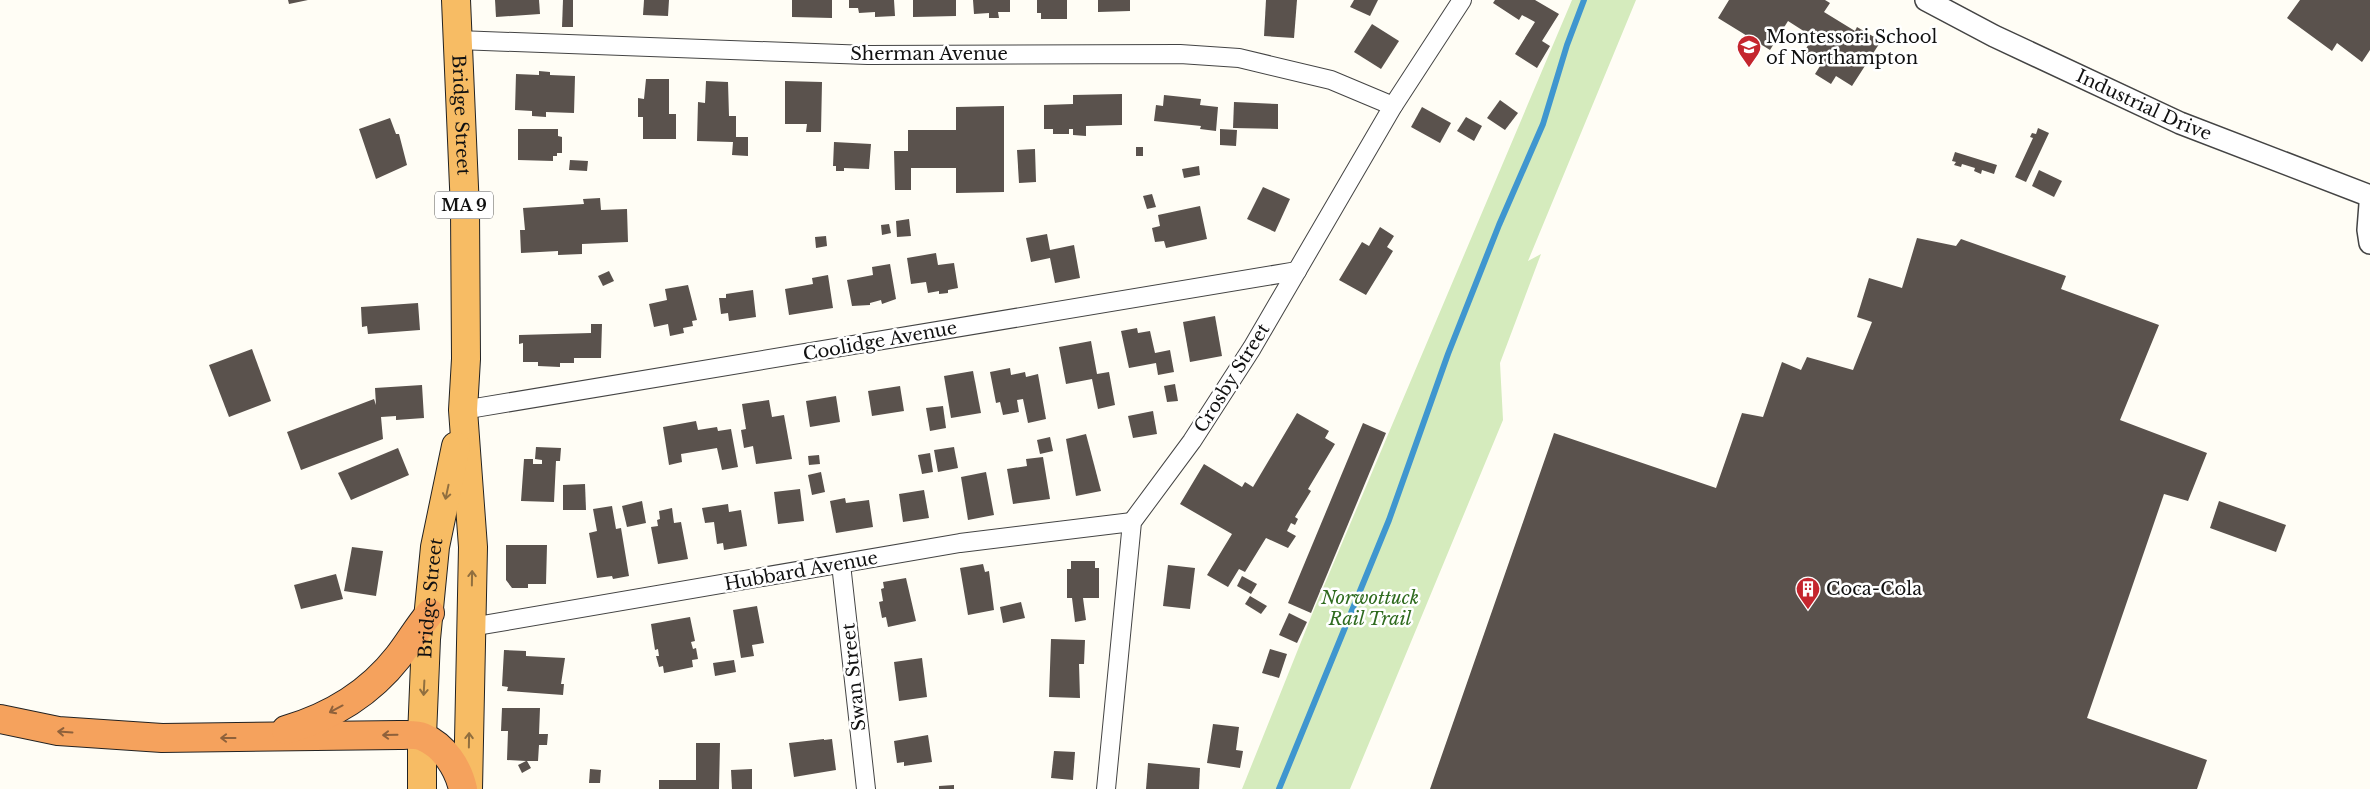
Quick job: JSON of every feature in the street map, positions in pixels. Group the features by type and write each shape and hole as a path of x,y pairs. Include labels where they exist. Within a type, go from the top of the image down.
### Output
{"highway":[{"name":"Bridge Street","path":"456,0 465,210 466,359 463,410 472,547 468,789"},
{"name":"Bridge Street","path":"422,789 426,639 436,547 463,410"},
{"path":"261,738 300,726 337,709 360,695 377,681 399,656 430,613"},
{"path":"0,719 58,731 162,738 422,736 440,747 445,753 460,778 463,789"}],"street":[{"name":"Crosby Street","path":"1132,522 1192,442 1252,348 1393,106 1462,0"},
{"name":"Industrial Drive","path":"1926,0 1994,36 2180,123 2370,196"},
{"name":"Sherman Avenue","path":"458,40 868,55 1180,54 1238,58 1331,80 1393,106"},
{"path":"2370,204 2368,230 2370,242"},
{"name":"Coolidge Avenue","path":"463,410 1297,271"},
{"path":"1106,789 1132,522"},
{"name":"Hubbard Avenue","path":"471,627 960,544 1132,522"},
{"name":"Swan Street","path":"841,564 866,789"}],"green space":[{"name":"Norwottuck Rail Trail","path":"1572,0 1636,0 1528,261 1541,254 1500,363 1503,420 1350,789 1242,789 1315,607"}],"building":[{"path":"288,0 308,0 289,4"},
{"path":"495,0 539,0 540,14 496,17"},
{"path":"563,0 573,0 573,27 562,27"},
{"path":"644,0 669,0 668,16 643,15"},
{"path":"792,0 832,0 832,18 792,17"},
{"path":"849,0 894,0 895,16 875,17 875,12 859,13 858,8 849,8"},
{"path":"913,0 956,0 956,16 913,17"},
{"path":"973,0 1010,0 1010,12 998,12 999,18 989,18 989,13 974,14"},
{"path":"1037,0 1067,0 1067,19 1041,19 1041,13 1037,13"},
{"path":"1098,0 1130,0 1130,11 1098,12"},
{"path":"1266,0 1297,0 1294,38 1264,36"},
{"path":"1354,0 1378,0 1370,16 1350,7"},
{"path":"1495,0 1535,0 1559,14 1542,41 1550,46 1537,68 1515,54 1535,22 1522,15 1519,20 1493,3"},
{"name":"Montessori School of Northampton","path":"1729,0 1825,0 1830,3 1824,12 1855,31 1857,27 1881,41 1852,86 1836,76 1831,84 1815,74 1820,66 1802,55 1813,37 1788,21 1770,50 1718,18"},
{"path":"2300,0 2370,0 2370,50 2362,62 2337,43 2332,51 2287,18"},
{"path":"1372,24 1399,41 1381,69 1354,52"},
{"path":"539,71 550,72 550,75 575,76 574,113 546,112 546,117 532,116 532,111 515,110 516,74 539,75"},
{"path":"646,79 669,79 669,114 676,114 676,139 643,139 643,117 638,117 638,98 644,99"},
{"path":"706,81 728,82 729,116 736,116 736,137 748,137 748,156 732,155 733,142 697,141 698,102 705,103"},
{"path":"785,81 822,82 821,132 806,132 807,124 785,124"},
{"path":"1122,94 1122,125 1086,126 1086,136 1073,135 1073,129 1069,129 1069,134 1053,134 1053,129 1044,129 1044,105 1073,104 1073,95"},
{"path":"1164,95 1201,99 1200,105 1218,107 1216,131 1200,129 1201,126 1154,121 1156,105 1163,106"},
{"path":"1500,100 1518,113 1505,130 1487,118"},
{"path":"1234,102 1278,104 1278,129 1233,128"},
{"path":"1004,106 1004,192 956,193 956,168 911,168 911,190 895,190 894,151 908,151 908,130 956,130 956,107"},
{"path":"1422,107 1451,123 1440,143 1411,127"},
{"path":"1466,117 1482,126 1474,141 1457,131"},
{"path":"390,118 396,134 399,134 407,165 376,179 359,129"},
{"path":"2038,128 2049,133 2026,182 2015,177 2033,138 2030,137 2032,133 2036,134"},
{"path":"518,129 558,129 558,136 562,137 562,153 557,153 557,156 553,156 553,161 518,160"},
{"path":"1220,129 1237,130 1236,146 1220,145"},
{"path":"834,142 871,144 869,169 844,168 844,171 836,171 836,166 833,166"},
{"path":"1136,147 1143,147 1143,156 1136,156"},
{"path":"1035,149 1036,182 1019,183 1017,150"},
{"path":"1955,152 1997,165 1994,174 1982,170 1981,174 1974,171 1975,168 1962,164 1961,167 1954,165 1956,162 1952,161"},
{"path":"570,160 588,161 587,171 569,170"},
{"path":"1199,166 1200,175 1184,178 1182,169"},
{"path":"2039,170 2062,181 2054,197 2032,186"},
{"path":"1263,187 1290,199 1275,232 1247,219"},
{"path":"1152,194 1156,207 1147,209 1143,196"},
{"path":"600,198 601,210 627,209 628,242 582,244 582,254 558,255 558,251 521,253 520,230 525,230 523,208 584,204 583,199"},
{"path":"1200,206 1207,239 1166,248 1164,241 1155,242 1152,228 1160,226 1158,215"},
{"path":"909,219 911,236 897,237 896,221"},
{"path":"889,224 891,233 882,235 881,225"},
{"path":"1380,227 1394,236 1387,247 1393,251 1366,295 1339,280 1362,242 1369,246"},
{"path":"1047,234 1050,250 1074,245 1080,278 1055,283 1050,258 1031,262 1026,238"},
{"path":"826,236 827,246 816,248 815,237"},
{"name":"Coca-Cola","path":"1917,238 1956,246 1961,239 2066,276 2061,289 2159,325 2120,420 2207,453 2188,501 2164,494 2087,718 2207,760 2197,789 1430,789 1554,433 1716,488 1742,413 1763,417 1782,362 1801,370 1807,357 1853,370 1872,322 1857,317 1869,278 1902,288"},
{"path":"936,253 938,265 954,263 958,288 948,290 948,293 939,294 939,291 928,293 926,282 911,284 907,258"},
{"path":"890,264 896,299 882,304 881,300 870,303 870,305 852,306 847,280 873,275 872,267"},
{"path":"609,271 614,281 603,286 598,276"},
{"path":"828,275 833,308 789,315 785,289 813,284 812,278"},
{"path":"688,285 697,320 692,321 693,326 683,328 684,333 670,336 668,324 654,327 649,304 667,300 665,289"},
{"path":"753,290 756,317 729,321 728,313 721,314 719,298 726,298 726,294"},
{"path":"418,303 420,330 368,334 367,326 362,327 361,307"},
{"path":"1215,316 1222,356 1190,362 1183,322"},
{"path":"591,324 602,324 601,358 574,358 574,363 560,363 560,367 538,366 538,362 523,362 523,343 519,344 519,335 591,333"},
{"path":"1137,328 1138,333 1150,331 1155,353 1170,350 1174,372 1158,375 1156,363 1129,368 1121,331"},
{"path":"1091,341 1097,374 1109,372 1115,405 1098,409 1092,379 1066,384 1059,347"},
{"path":"252,349 271,401 229,417 209,365"},
{"path":"1010,368 1011,375 1025,372 1026,377 1038,374 1046,419 1028,423 1023,399 1017,400 1019,412 1003,415 1000,402 996,403 990,372"},
{"path":"973,371 981,413 951,418 944,376"},
{"path":"1175,384 1178,401 1167,402 1164,386"},
{"path":"422,385 424,418 396,420 396,416 381,417 383,439 301,470 287,432 374,399 376,405 375,388"},
{"path":"900,386 904,411 872,416 868,391"},
{"path":"836,396 840,422 810,427 806,401"},
{"path":"769,400 772,417 784,415 792,459 756,464 753,446 744,448 741,430 746,429 742,404"},
{"path":"943,406 946,428 930,431 926,408"},
{"path":"1153,411 1157,434 1133,438 1128,416"},
{"path":"1297,413 1329,431 1325,438 1335,444 1308,489 1311,491 1295,517 1298,519 1295,525 1291,523 1287,531 1296,536 1288,548 1266,538 1245,572 1239,569 1228,587 1207,575 1232,534 1180,504 1204,464 1242,487 1245,482 1253,487"},
{"path":"696,421 698,430 717,427 718,431 731,429 738,467 722,470 717,448 681,454 682,462 669,465 663,427"},
{"path":"1363,423 1386,433 1311,613 1288,603"},
{"path":"1086,434 1101,491 1076,496 1066,439"},
{"path":"1050,437 1053,451 1040,454 1037,440"},
{"path":"536,447 561,448 560,461 556,461 554,502 521,501 524,459 533,459 533,464 542,464 542,460 535,459"},
{"path":"954,447 958,468 938,472 934,450"},
{"path":"398,448 409,475 351,500 338,473"},
{"path":"930,453 933,472 922,474 918,455"},
{"path":"819,455 820,464 809,465 808,456"},
{"path":"1043,457 1050,499 1013,504 1007,469 1027,466 1026,459"},
{"path":"821,472 825,492 812,495 808,475"},
{"path":"986,472 994,515 968,520 961,477"},
{"path":"585,484 586,510 563,510 563,485"},
{"path":"800,489 804,521 778,524 774,492"},
{"path":"924,490 929,518 903,522 899,494"},
{"path":"845,498 846,503 869,500 873,527 836,533 830,501"},
{"path":"642,501 646,523 627,527 622,506"},
{"path":"2219,501 2286,525 2276,552 2210,528"},
{"path":"728,504 729,512 741,510 747,546 724,550 723,543 717,544 714,522 705,523 702,508"},
{"path":"612,506 616,529 621,528 629,576 613,579 612,576 597,578 589,533 597,531 593,509"},
{"path":"672,508 674,523 681,522 688,559 658,564 651,527 658,526 657,520 660,519 659,511"},
{"path":"506,545 547,545 546,584 528,584 528,588 512,588 506,580"},
{"path":"352,547 383,551 376,596 344,591"},
{"path":"1071,561 1095,561 1095,568 1099,568 1099,598 1083,598 1086,620 1075,622 1072,598 1067,598 1067,569 1071,569"},
{"path":"983,564 985,572 989,571 994,610 968,615 960,568"},
{"path":"1168,565 1195,568 1190,609 1163,606"},
{"path":"336,574 343,599 301,609 294,585"},
{"path":"1242,576 1257,584 1251,594 1237,586"},
{"path":"906,578 916,621 888,627 886,617 882,618 879,602 883,601 881,589 884,588 883,582"},
{"path":"1250,596 1267,606 1261,614 1245,604"},
{"path":"1021,602 1025,618 1003,623 1000,607"},
{"path":"757,606 764,643 752,645 754,656 741,658 733,610"},
{"path":"1289,613 1307,622 1297,643 1279,635"},
{"path":"690,617 695,641 691,642 693,649 696,648 698,659 692,660 693,667 664,673 663,666 659,667 656,656 659,656 658,649 655,650 651,624"},
{"path":"1051,639 1085,640 1084,664 1079,664 1080,698 1049,697"},
{"path":"1270,649 1287,654 1279,678 1262,673"},
{"path":"504,650 526,651 526,656 565,658 561,684 564,684 563,695 507,691 508,687 502,686"},
{"path":"922,658 927,697 899,701 894,662"},
{"path":"734,660 736,672 715,676 713,663"},
{"path":"502,708 540,708 539,734 548,734 547,745 539,745 538,761 527,761 531,768 522,773 518,765 526,761 507,760 508,731 501,731"},
{"path":"1213,724 1239,727 1236,750 1243,751 1240,768 1207,763"},
{"path":"928,735 932,762 904,766 904,762 897,763 894,741"},
{"path":"832,739 836,770 794,777 789,743"},
{"path":"696,743 720,743 719,789 659,789 659,780 696,780"},
{"path":"1054,751 1075,752 1073,780 1051,778"},
{"path":"1148,763 1200,768 1199,789 1146,789"},
{"path":"590,769 601,770 600,783 589,783"},
{"path":"752,769 752,789 732,789 731,770"},
{"path":"954,785 954,789 939,789 939,786"}],"waterway":[{"path":"1279,789 1389,520 1448,354 1499,225 1543,124 1567,45 1584,0"}],"place":[{"name":"Montessori School of Northampton","path":"1749,68"},
{"name":"Coca-Cola","path":"1808,610"}]}
